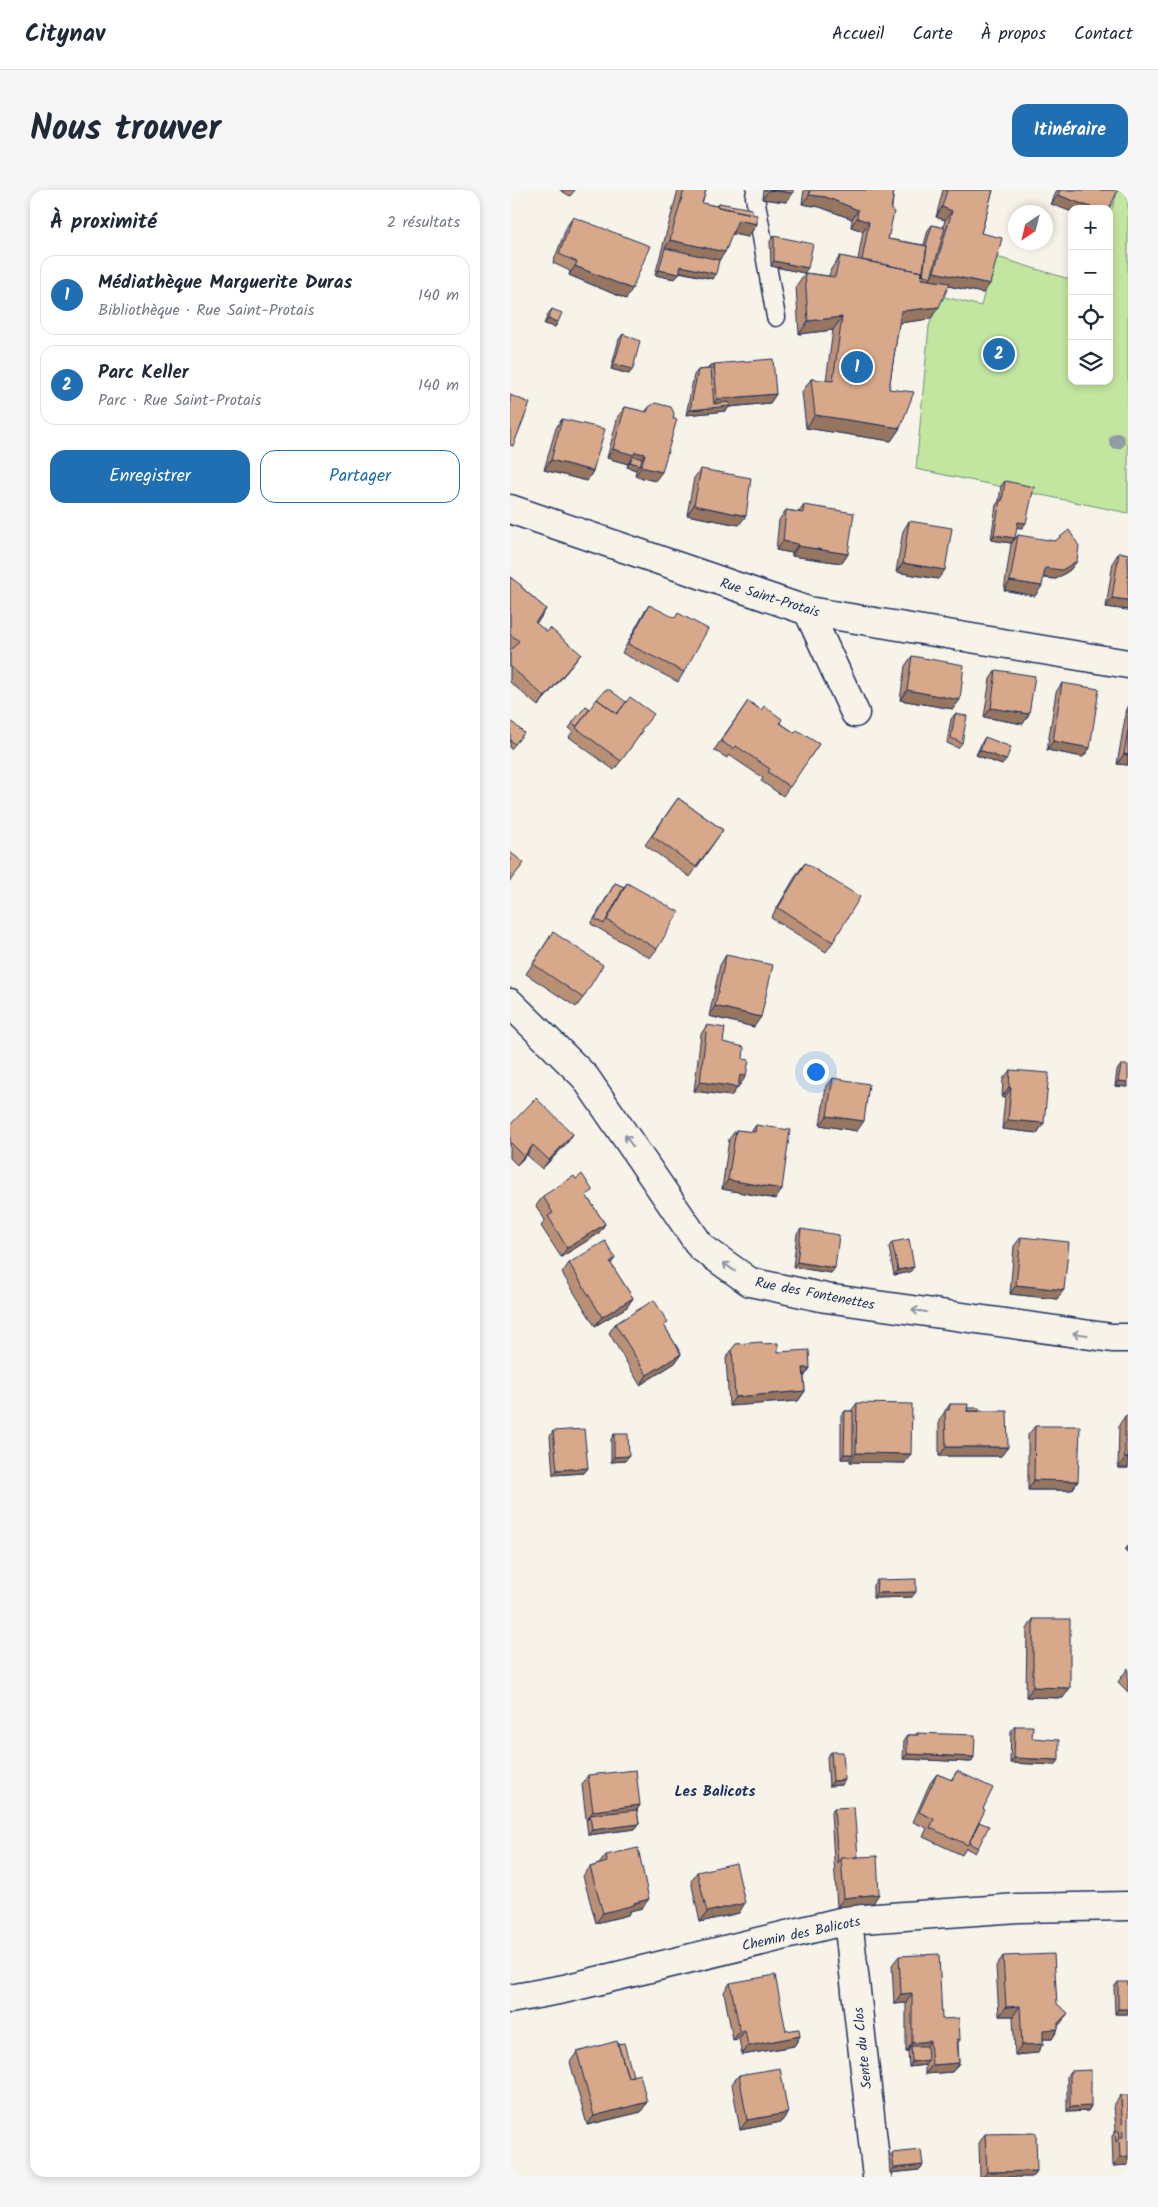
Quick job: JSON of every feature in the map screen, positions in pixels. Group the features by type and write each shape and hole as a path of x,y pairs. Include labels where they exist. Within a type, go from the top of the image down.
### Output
{"street":[{"name":"Rue Saint-Protais","path":"510,509 808,612 1128,664"},
{"path":"808,612 855,713"},
{"name":"Rue des Fontenettes","path":"510,1003 586,1077 701,1247 750,1282 826,1298 1112,1338 1128,1338"},
{"name":"Chemin des Balicots","path":"510,1999 564,1989 848,1920 1018,1908 1128,1906"},
{"name":"Sente du Clos","path":"848,1920 877,2177"}],"lane":[{"path":"756,190 755,197 776,317"}],"green space":[{"path":"1118,190 1128,190 1128,513 916,469 929,326 941,296 981,306 994,256 1068,279 1068,385 1113,385 1113,205"}],"building":[{"path":"684,190 706,190 702,203 757,215 757,224 738,220 725,252 670,240"},
{"path":"769,190 793,190 793,193"},
{"path":"810,190 894,190 891,210 894,212 888,239 927,246 922,276 922,272 862,260 869,222 857,218 858,210 826,197 809,195"},
{"path":"947,190 993,190 981,233 1002,238 990,284 934,272 952,211 942,207"},
{"path":"1060,190 1118,190 1111,205 1085,205 1058,195"},
{"path":"719,203 752,209 752,214 718,207"},
{"path":"573,217 650,246 632,289 575,266 577,262 559,254"},
{"path":"932,225 945,228 931,277 923,275 926,245"},
{"path":"774,236 813,244 808,268 774,261"},
{"path":"665,248 719,260 716,274 681,266 679,274 659,270"},
{"path":"840,256 922,272 921,279 950,283 939,307 901,311 889,389 914,392 900,428 815,415 811,379 833,381 842,317 808,321 805,273 835,277"},
{"path":"552,309 562,313 558,322 548,319"},
{"path":"623,334 640,341 633,369 614,364"},
{"path":"773,359 776,394 717,399 714,364"},
{"path":"710,365 714,365 714,368 711,369 714,404 729,402 730,406 690,410 698,370 710,369"},
{"path":"510,395 530,403 513,446 510,445"},
{"path":"655,403 671,407 674,413 673,419 677,419 662,472 641,467 645,454 635,452 634,455 613,449 625,407 647,412 649,407"},
{"path":"562,419 605,429 593,471 551,460"},
{"path":"633,456 642,459 640,465 630,462"},
{"path":"701,469 751,478 746,516 694,505"},
{"path":"1005,481 1034,487 1026,523 1018,522 1015,538 994,535"},
{"path":"804,505 854,513 848,554 798,546 798,544 783,541 786,510 803,513"},
{"path":"909,521 952,528 945,570 903,563"},
{"path":"1069,530 1079,546 1077,561 1062,570 1045,568 1042,586 1010,581 1018,535 1055,541"},
{"path":"1119,552 1128,554 1128,600 1112,598"},
{"path":"510,577 546,609 535,622 547,632 550,628 581,654 545,697 510,666 510,651 519,641 510,634"},
{"path":"649,605 675,618 678,613 708,629 684,672 628,644"},
{"path":"912,656 964,665 960,700 907,690"},
{"path":"996,670 1035,676 1029,714 991,708"},
{"path":"1062,683 1099,689 1090,748 1053,741"},
{"path":"605,690 610,690 626,702 617,714 597,699"},
{"path":"630,697 654,714 621,761 576,728 597,699 617,714"},
{"path":"748,701 761,710 764,706 782,719 780,723 795,733 797,730 819,744 790,787 768,772 770,769 736,746 733,749 721,741"},
{"path":"586,706 590,709 577,726 572,723"},
{"path":"955,714 967,716 962,743 951,738"},
{"path":"511,721 524,733 515,744 510,740"},
{"path":"1128,730 1128,755 1124,754"},
{"path":"985,737 1011,747 1006,760 980,750"},
{"path":"678,798 723,830 696,867 652,836"},
{"path":"510,852 524,863 510,881"},
{"path":"805,863 860,897 833,942 778,908"},
{"path":"615,883 624,887 604,924 595,919"},
{"path":"627,883 679,912 657,949 607,920"},
{"path":"553,932 603,965 583,998 533,964"},
{"path":"726,955 773,965 761,1017 715,1006"},
{"path":"707,1025 725,1028 723,1042 744,1047 743,1059 749,1060 746,1076 740,1075 738,1087 700,1082"},
{"path":"1121,1065 1128,1065 1128,1082 1118,1081"},
{"path":"1010,1070 1049,1073 1044,1123 1008,1120 1011,1088 1009,1087"},
{"path":"833,1078 869,1084 864,1121 827,1116"},
{"path":"536,1098 573,1134 549,1160 533,1145 524,1156 510,1142 510,1125"},
{"path":"756,1125 790,1130 782,1189 728,1180 736,1130 755,1132"},
{"path":"582,1174 593,1191 586,1195 605,1224 567,1248 548,1216 553,1213 543,1196 574,1176 576,1179"},
{"path":"801,1229 839,1235 835,1268 797,1262"},
{"path":"1021,1237 1069,1242 1064,1290 1016,1285"},
{"path":"909,1239 914,1267 898,1270 892,1242"},
{"path":"605,1241 615,1258 610,1262 633,1298 602,1317 569,1263"},
{"path":"654,1300 668,1323 664,1325 681,1354 647,1375 615,1324"},
{"path":"762,1342 762,1344 778,1343 778,1352 809,1350 810,1368 803,1368 805,1391 735,1397 732,1349 736,1344"},
{"path":"857,1403 912,1404 911,1454 856,1453"},
{"path":"950,1404 968,1404 967,1411 1007,1411 1008,1447 946,1447 945,1410 949,1410"},
{"path":"968,1408 979,1408 979,1411 967,1411"},
{"path":"845,1411 853,1411 853,1454 844,1454"},
{"path":"1125,1416 1128,1416 1128,1458 1125,1458"},
{"path":"1035,1426 1080,1426 1078,1481 1034,1480"},
{"path":"584,1429 588,1468 557,1470 553,1431"},
{"path":"614,1434 628,1434 629,1456 614,1457"},
{"path":"916,1579 916,1592 876,1593 877,1580"},
{"path":"1033,1619 1070,1619 1070,1688 1033,1687"},
{"path":"1015,1726 1033,1726 1032,1738 1059,1740 1059,1760 1014,1758"},
{"path":"917,1733 975,1735 974,1757 907,1754 907,1735 918,1735"},
{"path":"831,1752 843,1752 845,1780 833,1781"},
{"path":"636,1770 640,1805 593,1811 588,1775"},
{"path":"957,1771 993,1788 983,1809 985,1810 968,1845 930,1828 934,1819 919,1812 937,1774 952,1780"},
{"path":"854,1807 858,1857 841,1858 838,1863 834,1808"},
{"path":"637,1810 639,1824 592,1830 590,1815"},
{"path":"979,1822 989,1826 978,1848 969,1843"},
{"path":"638,1848 649,1899 603,1913 590,1867 607,1862 606,1855"},
{"path":"877,1856 879,1894 844,1898 841,1858"},
{"path":"736,1863 745,1903 707,1912 697,1872"},
{"path":"939,1954 942,2019 959,2018 960,2040 957,2039 959,2063 932,2065 930,2041 912,2043 912,1993 901,1994 899,1956"},
{"path":"1054,1954 1057,2004 1068,2013 1058,2023 1058,2029 1043,2030 1043,2044 1022,2045 1020,2006 1006,2007 1003,1956"},
{"path":"775,1975 786,2031 799,2029 800,2036 748,2046 745,2030 740,2031 730,1983"},
{"path":"1118,1982 1128,1982 1128,2009 1118,2009"},
{"path":"617,2041 628,2077 640,2074 647,2102 594,2116 577,2052"},
{"path":"624,2043 633,2076 628,2077 618,2044"},
{"path":"911,2046 927,2046 928,2060 912,2062"},
{"path":"780,2068 788,2113 747,2120 739,2075"},
{"path":"1091,2070 1091,2106 1070,2107 1070,2071"},
{"path":"1121,2095 1128,2095 1128,2156 1120,2157 1119,2137 1123,2137"},
{"path":"1115,2131 1119,2131 1120,2137 1116,2142"},
{"path":"1036,2133 1037,2171 987,2172 985,2134"},
{"path":"921,2150 923,2165 894,2168 892,2153"}],"place":[{"name":"Parc Keller","path":"999,354"},
{"name":"Médiathèque Marguerite Duras","path":"857,367"}],"district":[{"name":"Les Balicots","path":"715,1791"}]}
